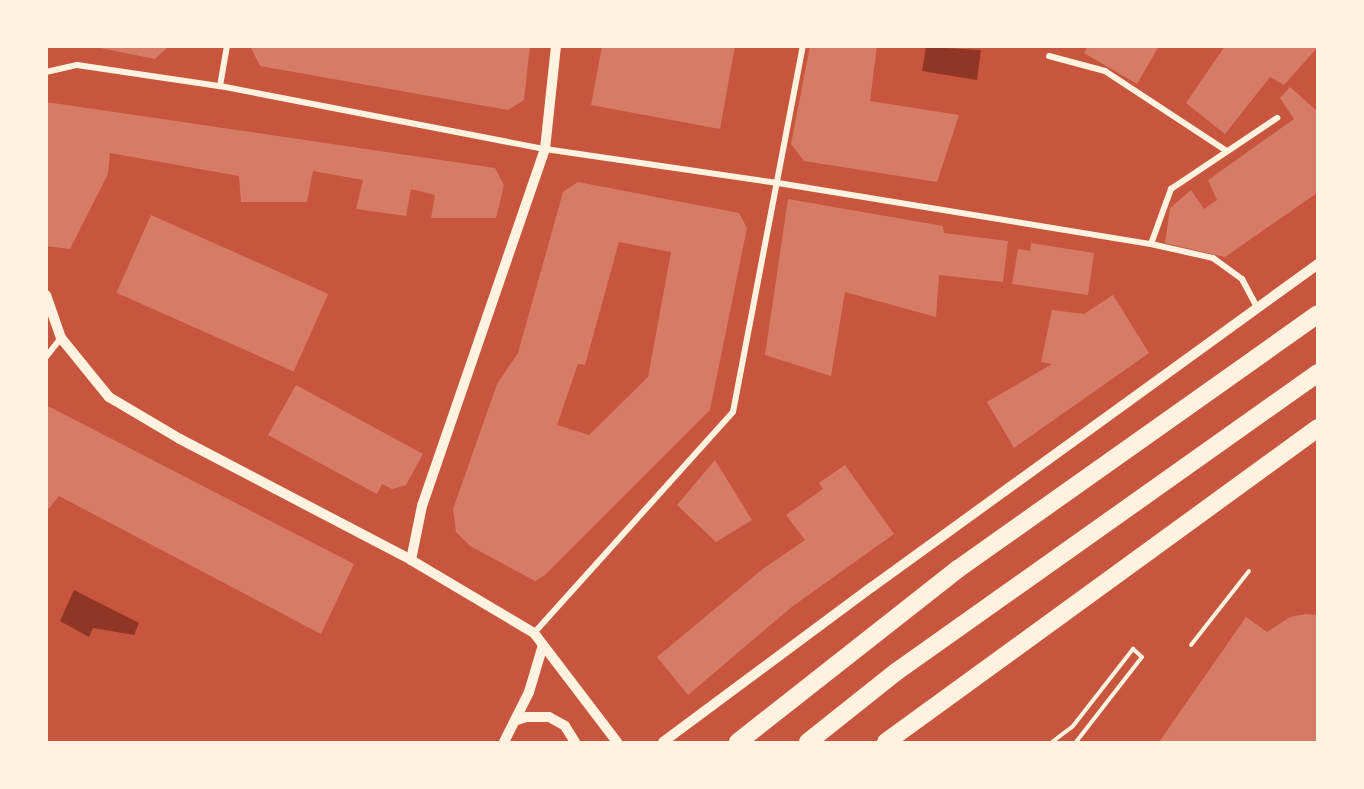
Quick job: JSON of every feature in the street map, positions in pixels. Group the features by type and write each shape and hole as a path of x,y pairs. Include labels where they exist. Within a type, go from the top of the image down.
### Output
{"highway":[{"path":"738,742 958,569 1317,314"},
{"path":"808,742 896,672 1317,373"},
{"path":"886,742 1317,428"}],"street":[{"path":"220,86 227,46"},
{"path":"411,560 422,506 545,149 556,46"},
{"path":"534,633 733,412 803,46"},
{"path":"1048,56 1105,71 1227,151"},
{"path":"46,72 77,65 220,86 545,149 778,183 1151,244 1213,258 1242,279 1258,309"},
{"path":"1151,244 1171,189 1277,118"},
{"path":"663,742 881,580 1258,309 1317,264"},
{"path":"46,295 62,338 110,398 180,439 411,560 495,607 534,633 618,742"},
{"path":"46,357 62,338"},
{"path":"504,742 529,692 543,645"},
{"path":"517,720 527,717 549,717 565,726 575,742"}],"path":[{"path":"1191,645 1249,571"},
{"path":"1052,742 1072,726 1133,649 1142,657 1076,742"}],"shaded area":[{"path":"926,47 981,50 977,80 922,71"},
{"path":"74,590 139,623 134,635 93,628 89,637 60,621"}],"building":[{"path":"90,46 169,46 155,59"},
{"path":"250,46 530,46 524,100 508,110 260,66"},
{"path":"602,46 735,46 720,129 591,105"},
{"path":"810,46 877,46 870,101 959,115 937,182 804,161 791,144"},
{"path":"1088,46 1159,46 1137,84 1084,53"},
{"path":"1225,46 1317,46 1317,48 1284,85 1270,77 1225,134 1186,103"},
{"path":"1290,87 1317,111 1317,193 1225,257 1165,243 1170,208 1191,190 1204,209 1217,200 1208,180 1294,119 1280,98"},
{"path":"46,102 495,168 504,185 496,218 431,218 435,195 411,189 406,216 356,209 363,180 313,171 307,202 241,202 239,176 110,153 108,174 70,249 46,246"},
{"path":"578,182 739,213 747,228 710,410 544,576 535,581 470,546 456,532 453,509 497,384 518,353 563,192","holes":["619,242 671,252 648,377 589,435 557,425 578,364 585,365"]},
{"path":"788,199 943,226 944,233 1008,241 1003,282 939,275 936,317 845,292 831,376 765,355"},
{"path":"151,215 328,294 294,372 116,293"},
{"path":"1031,243 1094,253 1088,295 1012,284 1018,249 1030,251"},
{"path":"1113,295 1149,353 1014,448 987,402 1052,364 1041,362 1052,310 1084,314"},
{"path":"296,385 423,454 406,485 392,489 382,484 377,494 268,435"},
{"path":"46,405 354,564 321,634 59,496 46,512"},
{"path":"715,460 752,520 716,542 677,505"},
{"path":"845,465 894,534 793,606 688,695 657,657 764,568 805,540 786,515 823,489 819,483"},
{"path":"1306,614 1317,615 1317,742 1159,742 1246,617 1267,632 1290,617"}]}
